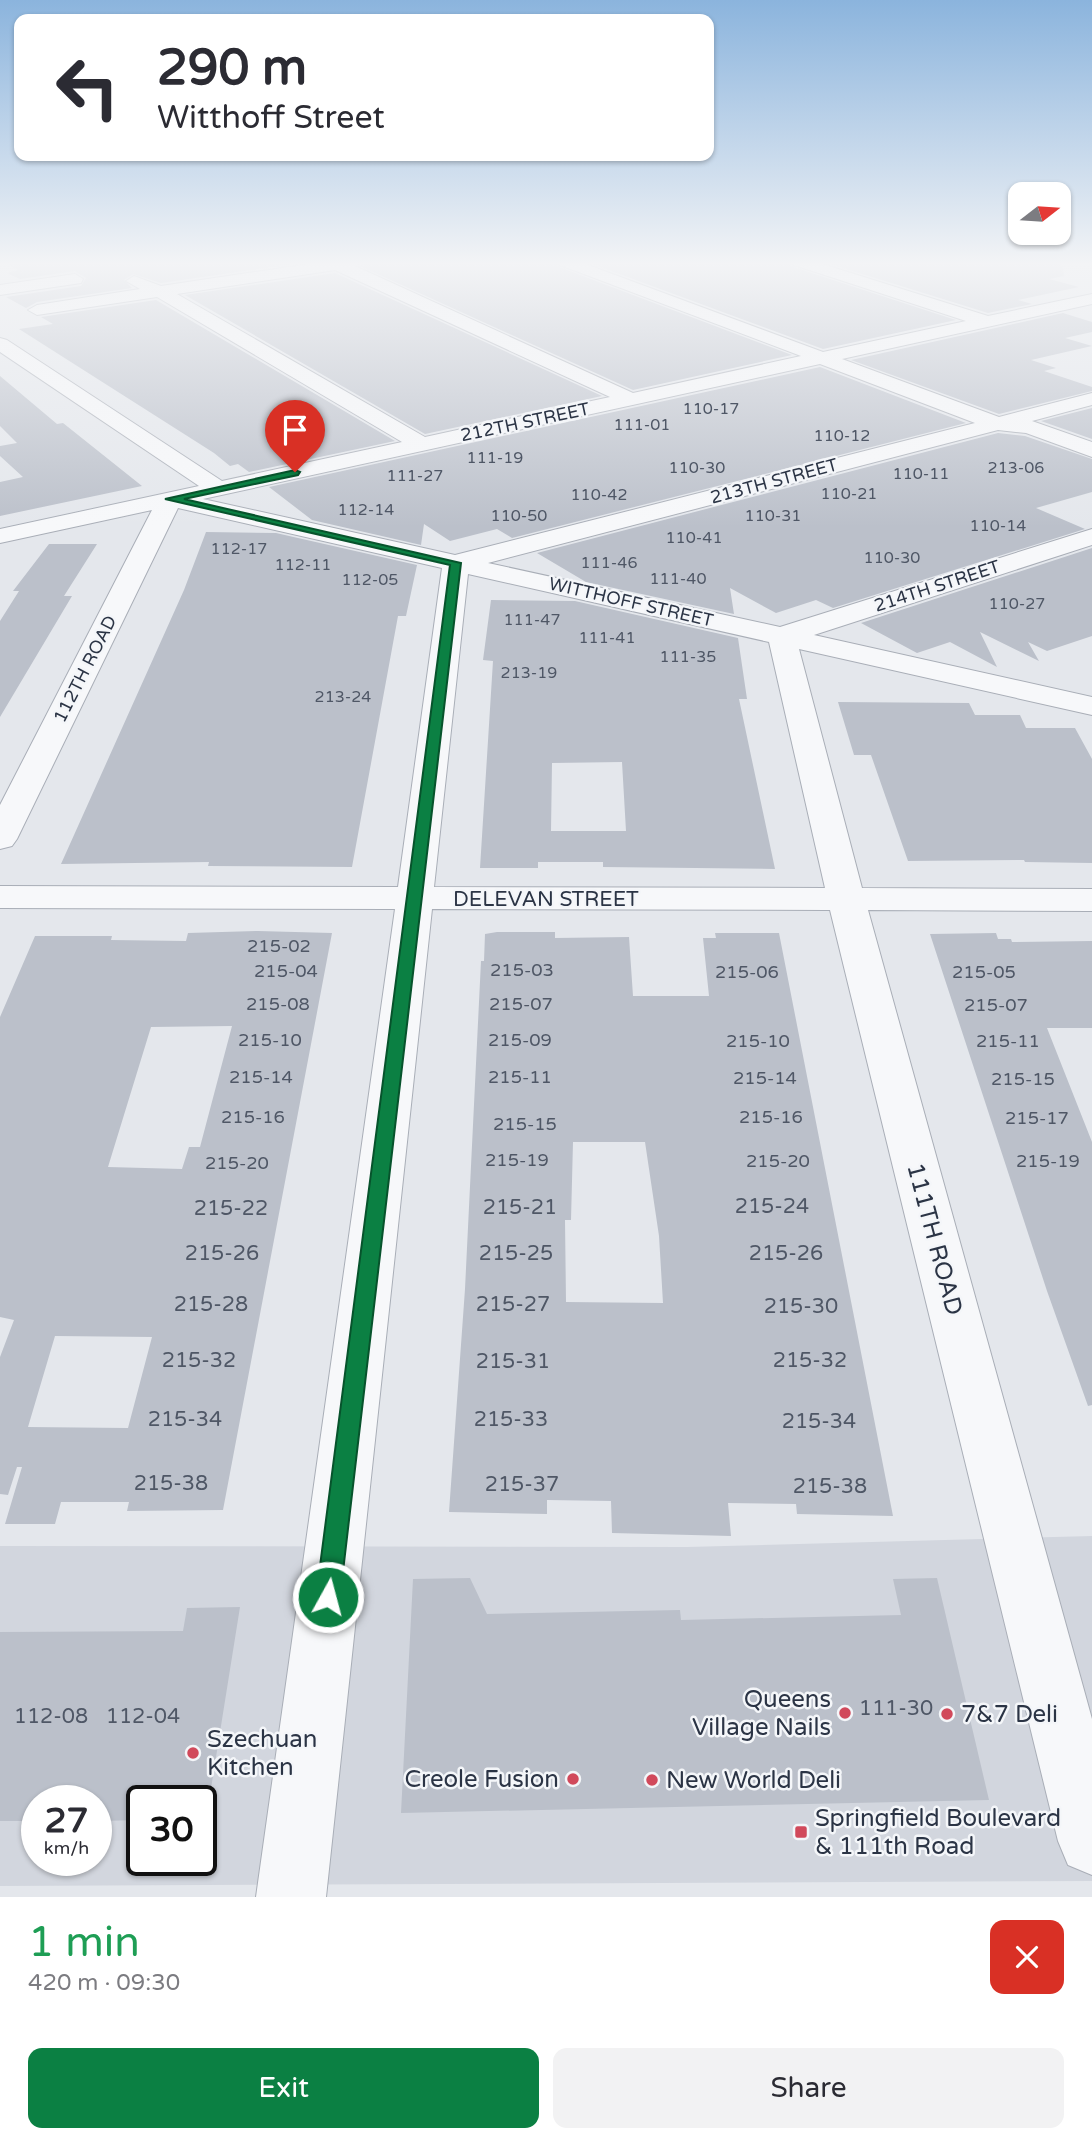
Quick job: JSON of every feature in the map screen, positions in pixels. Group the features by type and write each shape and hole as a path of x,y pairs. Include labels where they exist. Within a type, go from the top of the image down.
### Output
{"street":[{"path":"10,351 219,489"},
{"path":"272,351 422,445"},
{"path":"527,351 630,399"},
{"path":"803,351 996,423 1030,427 1092,450"},
{"name":"212TH STREET","path":"0,536 859,351"},
{"name":"213TH STREET","path":"456,563 1092,399"},
{"path":"996,423 1000,433 1092,467"},
{"name":"WITTHOFF STREET","path":"170,499 1092,706"},
{"name":"112TH ROAD","path":"0,839 170,499"},
{"name":"214TH STREET","path":"782,636 1092,537"},
{"path":"291,1897 456,563"},
{"name":"111TH ROAD","path":"782,636 846,899 1092,1841"},
{"name":"DELEVAN STREET","path":"0,897 1092,900"}],"shaded area":[{"path":"1092,1536 1092,1881 0,1886 0,1546 687,1547"}],"building":[{"path":"53,351 242,351 395,441 249,472 238,464 230,466 214,453"},
{"path":"281,351 503,351 602,396 425,434"},
{"path":"546,351 780,351 792,355 633,390"},
{"path":"894,351 1072,351 1031,360 1056,368 1044,371 1092,387 1092,391 999,414 851,360"},
{"path":"820,367 966,423 512,538 497,529 450,541 424,524 421,545 312,520 269,487"},
{"path":"0,376 57,424 63,423 142,486 0,516 0,482 23,477 0,456 0,446 17,443 0,426"},
{"path":"1092,408 1092,439 1041,421"},
{"path":"998,433 1025,436 1092,459 1092,492 1036,508 1085,529 833,608 816,600 776,613 730,588 734,614 586,582 537,553"},
{"path":"206,532 276,533 417,565 406,616 398,616 352,867 208,866 209,862 61,864 184,590"},
{"path":"49,544 97,544 64,596 72,596 0,717 0,621 19,591 13,591"},
{"path":"1092,548 1092,636 1047,651 1028,642 1039,661 980,632 997,667 950,642 917,653 861,623"},
{"path":"491,600 575,601 738,638 747,699 739,699 775,869 603,867 603,862 538,862 538,868 480,868 493,661 483,660","holes":["622,762 626,831 551,831 552,763"]},
{"path":"838,702 969,703 975,715 1020,715 1026,728 1075,728 1092,759 1092,863 1024,860 908,861 871,755 854,755"},
{"path":"555,932 555,938 629,937 633,996 709,996 703,938 716,938 715,933 779,933 893,1516 797,1514 796,1504 728,1503 731,1536 612,1533 611,1501 547,1500 547,1514 449,1512 465,1289 481,961 484,961 485,934","holes":["573,1142 645,1142 659,1236 663,1303 566,1302 565,1220 571,1220"]},
{"path":"188,933 332,933 223,1510 127,1511 129,1502 61,1502 55,1524 5,1524 22,1467 17,1467 8,1495 0,1494 0,1357 14,1320 0,1317 0,1017 35,936 112,936 111,940 186,941","holes":["232,1026 200,1147 189,1147 182,1169 108,1167 151,1027","55,1336 152,1337 128,1428 28,1427"]},
{"path":"996,933 998,939 1011,939 1012,942 1092,941 1092,1028 1047,1028 1092,1142 1092,1405 1088,1406 1047,1291 930,934"},
{"path":"470,1578 487,1614 680,1610 681,1620 901,1615 893,1579 937,1578 989,1800 401,1813 413,1579"},
{"path":"240,1607 212,1785 126,1785 126,1820 112,1821 112,1785 21,1785 21,1821 0,1821 0,1632 183,1631 187,1608"}],"place":[{"name":"Queens Village Nails","path":"845,1713"},
{"name":"7&7 Deli","path":"947,1714"},
{"name":"Szechuan Kitchen","path":"193,1753"},
{"name":"Creole Fusion","path":"573,1779"},
{"name":"New World Deli","path":"652,1780"},
{"name":"Springfield Boulevard & 111th Road","path":"801,1832"}],"route":[{"path":"295,472 170,499 456,563 328,1597"}]}
